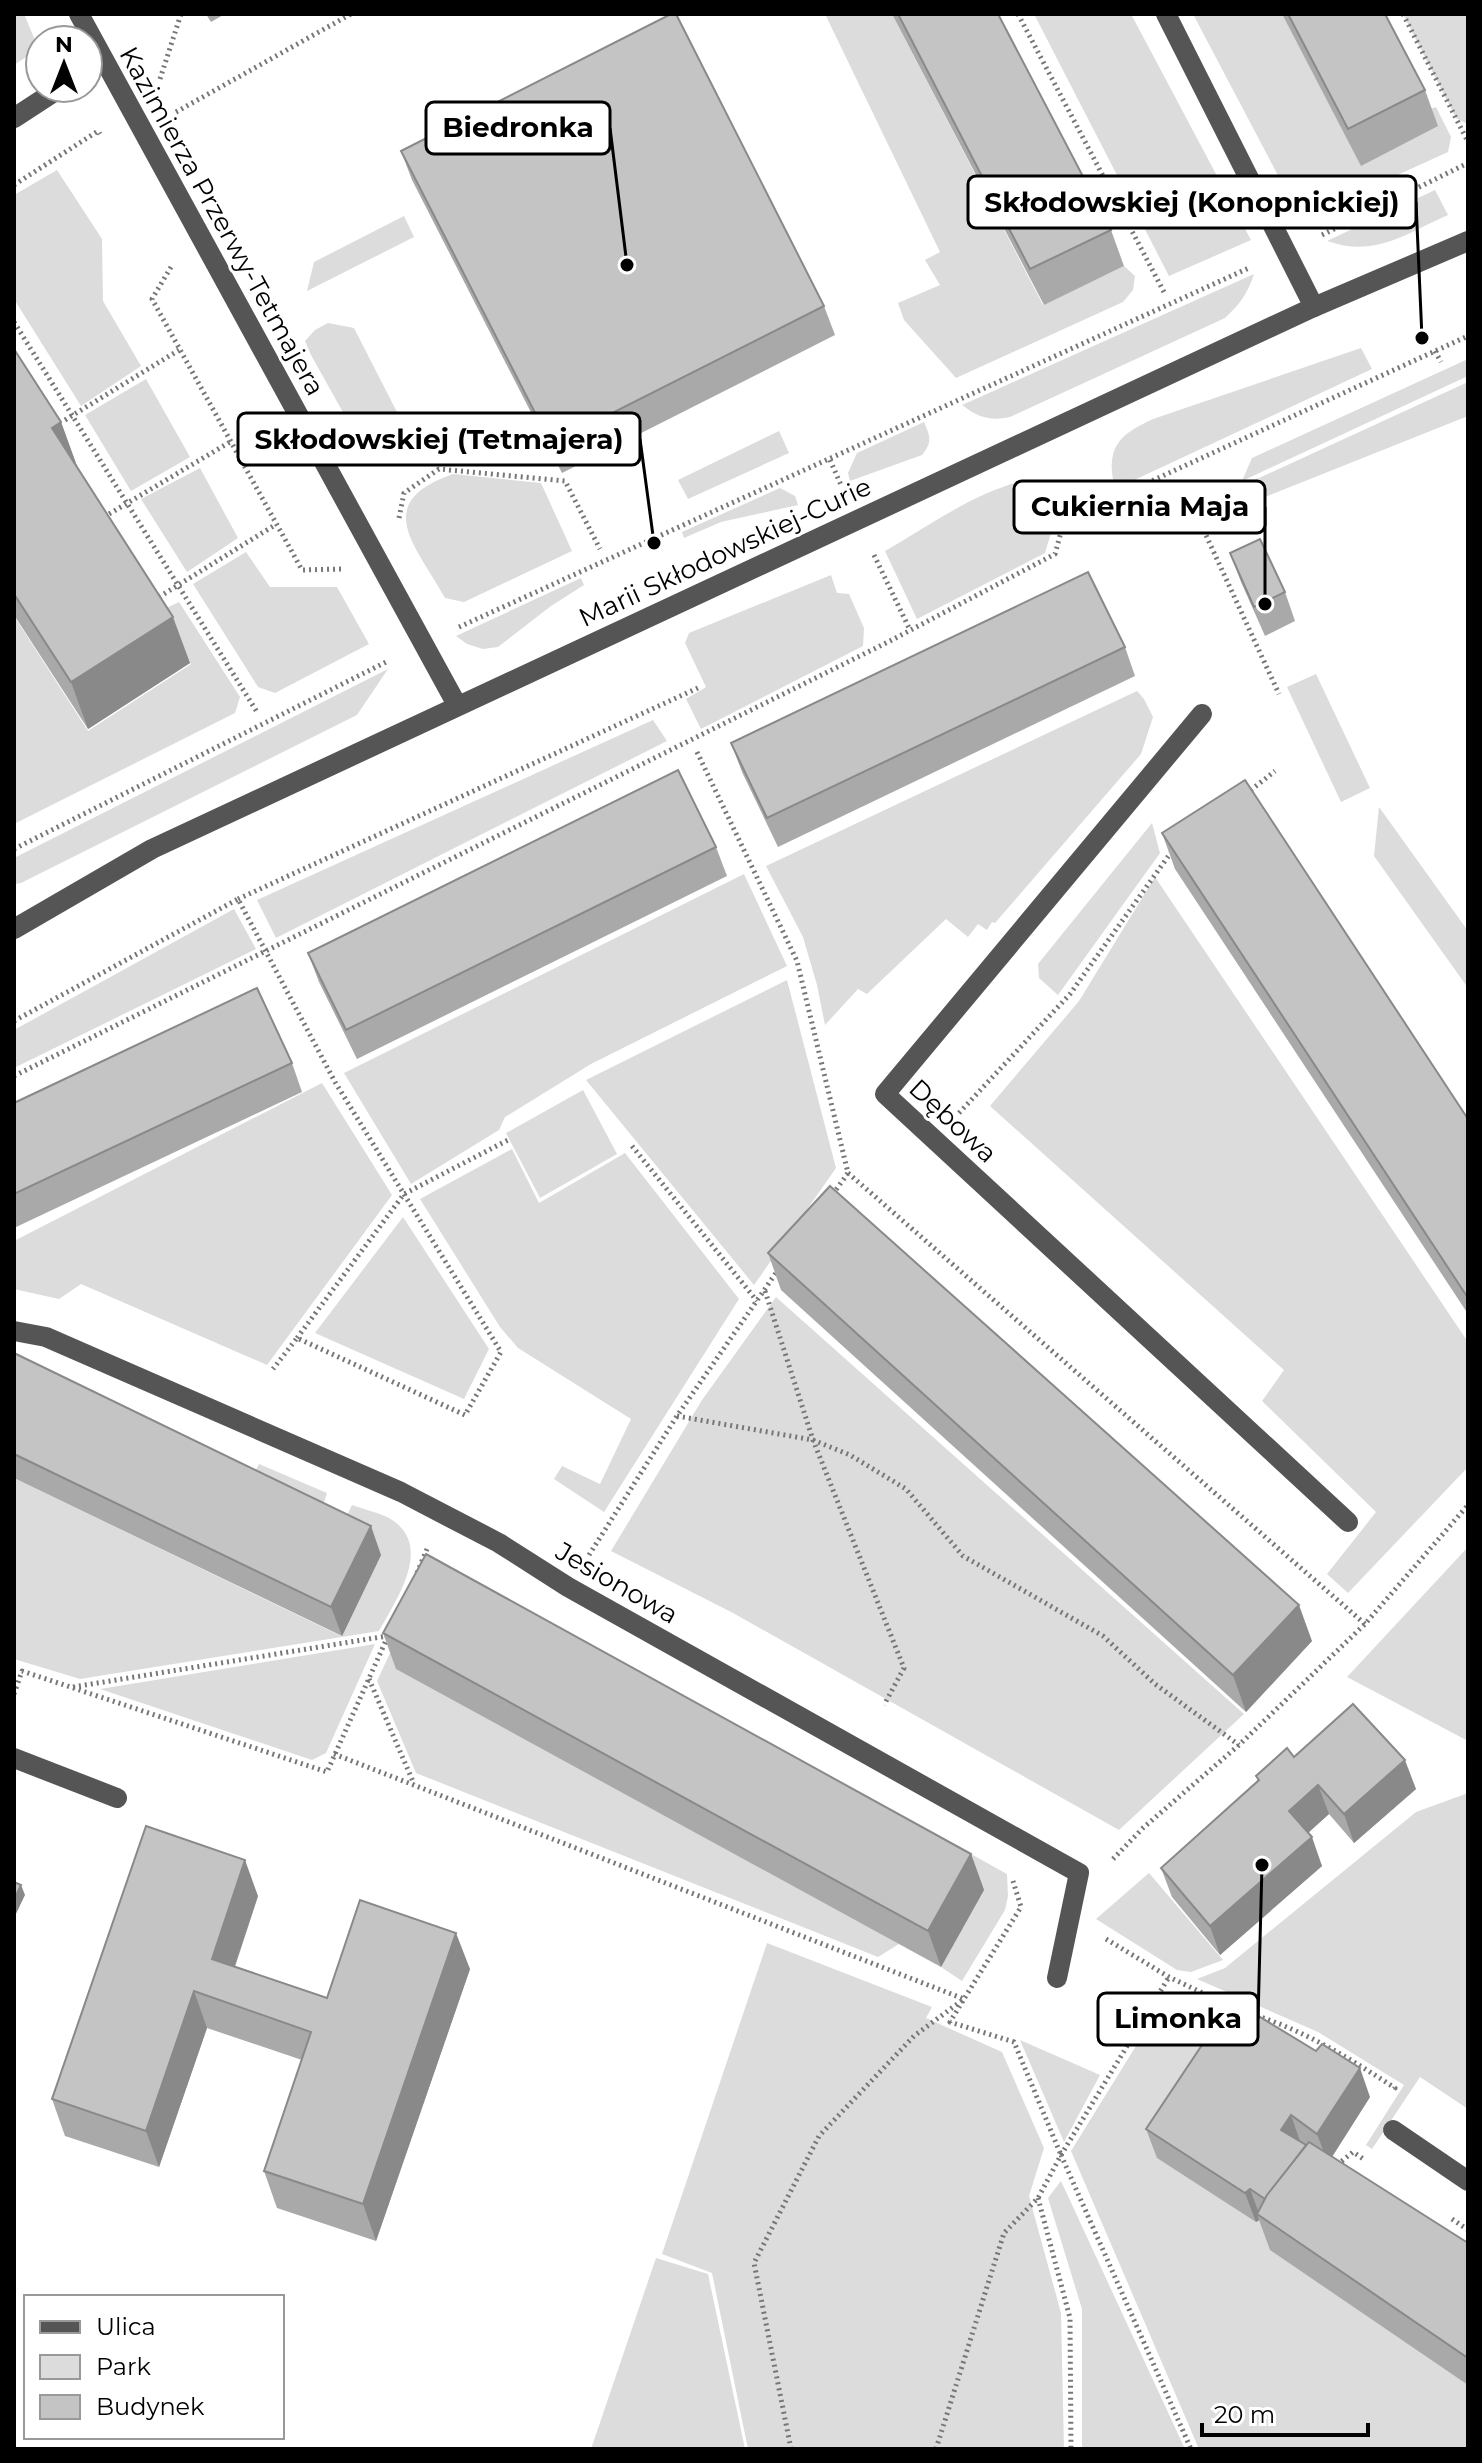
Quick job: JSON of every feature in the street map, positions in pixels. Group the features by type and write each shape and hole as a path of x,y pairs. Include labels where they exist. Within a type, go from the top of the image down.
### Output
{"street":[{"path":"1166,14 1314,307"},
{"name":"Kazimierza Przerwy-Tetmajera","path":"104,78 457,705"},
{"path":"14,118 35,104"},
{"name":"Marii Skłodowskiej-Curie","path":"14,929 152,849 1314,307 1468,241"},
{"name":"Dębowa","path":"1202,714 885,1094 1348,1522"},
{"name":"Jesionowa","path":"14,1331 46,1337 401,1492 499,1543 568,1587 1079,1873 1057,1978"},
{"path":"14,1758 117,1798"},
{"path":"1393,2130 1468,2181"}],"path":[{"path":"160,82 181,14"},
{"path":"168,116 351,14"},
{"path":"1018,14 1165,294"},
{"path":"1403,14 1468,142"},
{"path":"14,185 98,131 106,144"},
{"path":"14,849 454,629 1286,252 1468,163"},
{"path":"175,261 152,299 179,350 302,570 342,569"},
{"path":"14,322 257,712"},
{"path":"14,1076 888,642 1055,554 1064,521 1468,336"},
{"path":"65,420 179,350"},
{"path":"1435,351 1441,362"},
{"path":"104,517 230,442"},
{"path":"397,524 404,493 439,469 565,481 600,549"},
{"path":"1181,481 1279,694"},
{"path":"159,597 275,525"},
{"path":"14,1021 238,899 700,687"},
{"path":"697,752 797,961 848,1173 1365,1624"},
{"path":"1240,799 1275,771"},
{"path":"934,1140 1070,994 1170,853 1182,844"},
{"path":"238,899 335,1082 501,1352 465,1415 297,1338"},
{"path":"273,1369 404,1194 508,1140"},
{"path":"632,1146 757,1301"},
{"path":"829,1199 848,1173"},
{"path":"568,1587 677,1416 783,1264"},
{"path":"765,1290 813,1440 904,1668 884,1705"},
{"path":"677,1416 813,1440 850,1455 906,1489 963,1556 1103,1636 1155,1684 1239,1745"},
{"path":"1106,1866 1143,1828 1239,1745 1365,1624 1468,1505"},
{"path":"412,1583 430,1544"},
{"path":"14,1694 22,1671 327,1772 394,1623"},
{"path":"69,1688 388,1636"},
{"path":"369,1678 414,1784"},
{"path":"334,1754 964,1999"},
{"path":"1012,1876 1021,1907 950,2022 1014,2042 1191,2449"},
{"path":"1093,1931 1169,1977 1233,2008 1281,2023 1336,2051 1395,2088"},
{"path":"936,2449 1004,2233 1038,2198 1169,1977"},
{"path":"791,2449 754,2263 819,2136 914,2036 964,1999"},
{"path":"1329,2172 1353,2152 1371,2164"},
{"path":"1038,2198 1070,2318 1071,2449"},
{"path":"1444,2214 1468,2230"}],"green space":[{"path":"14,14 24,14 28,24 24,24 24,58 14,65"},
{"path":"825,14 892,14 1043,305 1124,266 1135,276 1133,290 1123,302 956,378 904,320 898,303 940,285 925,260 940,252"},
{"path":"1034,14 1131,14 1251,240 1169,276"},
{"path":"1193,14 1282,14 1361,165 1436,107 1451,137 1448,152 1301,219"},
{"path":"1403,14 1468,14 1468,124 1456,118"},
{"path":"57,170 102,239 103,301 141,366 81,406 14,299 14,195"},
{"path":"1435,190 1448,215 1389,242 1360,247 1327,241"},
{"path":"404,216 414,237 307,291 314,262"},
{"path":"1254,274 1243,298 1225,318 1010,417 985,417 962,405"},
{"path":"328,323 354,328 400,418 398,438 386,451 368,457 311,355 305,341 315,330"},
{"path":"1361,348 1372,369 1115,489 1113,453 1123,437 1141,425"},
{"path":"1468,359 1468,376 1242,481 1252,458"},
{"path":"146,379 190,457 131,491 85,415"},
{"path":"1468,382 1468,416 1250,503 1245,492 1246,484"},
{"path":"924,422 929,439 922,455 850,481 848,473 857,453"},
{"path":"779,431 789,453 688,499 678,480"},
{"path":"200,468 238,538 187,572 141,499"},
{"path":"453,474 541,483 572,551 464,602 445,598 413,543 407,527 407,512 413,498 428,485"},
{"path":"1026,480 1044,486 1068,509 1056,516 1045,553 917,619 885,551 971,501"},
{"path":"780,488 795,496 798,505 721,522 684,538 682,532"},
{"path":"246,552 270,587 337,587 369,644 275,693 258,687 193,584"},
{"path":"831,575 837,593 849,594 864,628 863,646 701,729 686,699 706,687 685,643 689,633"},
{"path":"581,578 584,585 498,647 483,649 467,644 456,636"},
{"path":"179,602 240,697 235,713 14,824 14,616 88,731 191,664 158,612"},
{"path":"388,669 357,715 14,884 14,858"},
{"path":"1316,674 1370,788 1341,802 1287,687"},
{"path":"1137,691 1153,717 1141,754 995,923 992,922 987,930 978,924 968,937 946,919 867,994 858,989 825,1025 803,937 766,866"},
{"path":"653,720 667,741 276,938 257,900"},
{"path":"1379,807 1468,931 1468,988 1374,856"},
{"path":"1152,823 1160,853 1058,995 1039,978 1038,964"},
{"path":"744,874 787,966 591,1064 505,1117 499,1130 411,1184 344,1073"},
{"path":"1155,877 1468,1342 1468,1467 1348,1593 1327,1574 1376,1512 1262,1401 1284,1370 990,1106 1079,1001"},
{"path":"234,909 256,949 14,1068 14,1030"},
{"path":"787,980 836,1168 754,1285 586,1080"},
{"path":"322,1083 392,1195 267,1365 81,1284 59,1299 14,1289 14,1241"},
{"path":"583,1090 617,1154 540,1198 506,1133"},
{"path":"512,1149 539,1203 625,1153 739,1299 604,1512 554,1479 562,1466 600,1484 631,1419 518,1348 500,1327 420,1199"},
{"path":"403,1217 489,1349 464,1399 315,1333"},
{"path":"776,1297 1244,1714 1119,1830 733,1613 611,1551 702,1400"},
{"path":"259,1464 327,1493 317,1524 246,1489"},
{"path":"14,1478 341,1636 338,1534 352,1505 387,1517 401,1528 409,1541 411,1556 408,1571 379,1631 80,1679 14,1659"},
{"path":"1468,1547 1468,1741 1347,1677"},
{"path":"433,1561 899,1944 878,1957 416,1773 377,1681"},
{"path":"375,1644 326,1753 312,1760 100,1689"},
{"path":"1468,1793 1468,2109 1420,2077 1372,2149 1366,2145 1404,2085 1318,2032 1197,1979 1225,1968 1416,1812"},
{"path":"962,1849 1007,1874 1008,1896 1005,1910 962,1981 941,1967 984,1890"},
{"path":"1149,1873 1223,1960 1191,1972 1177,1970 1096,1919"},
{"path":"767,1943 932,2007 926,2018 1002,2052 1044,2148 1029,2196 1061,2313 1064,2449 748,2449 712,2273 662,2254"},
{"path":"1170,1991 1242,2029 1255,2222 1261,2218 1468,2385 1468,2449 1199,2449 1071,2151"},
{"path":"1020,2040 1100,2075 1064,2142"},
{"path":"1061,2181 1185,2449 1082,2449 1082,2309 1048,2198"},
{"path":"656,2258 708,2274 745,2449 591,2449"}],"building":[{"path":"676,14 824,306 551,444 401,151"},
{"path":"898,14 998,14 1111,230 1030,269"},
{"path":"1288,14 1385,14 1425,90 1348,129"},
{"path":"14,349 61,422 52,428 173,617 71,682 14,594"},
{"path":"1260,539 1285,592 1254,607 1230,553"},
{"path":"1088,572 1125,647 767,818 731,743"},
{"path":"678,770 716,847 346,1030 308,953"},
{"path":"1245,780 1468,1119 1468,1298 1162,833"},
{"path":"257,988 292,1063 14,1194 14,1103"},
{"path":"830,1186 1299,1605 1233,1675 768,1253"},
{"path":"14,1353 371,1526 331,1607 14,1454"},
{"path":"426,1554 971,1854 928,1931 383,1633"},
{"path":"1353,1704 1405,1760 1344,1814 1318,1785 1289,1811 1312,1837 1210,1926 1161,1868 1259,1780 1256,1776 1287,1748 1294,1757"},
{"path":"146,1826 245,1860 212,1959 327,1998 360,1900 456,1933 363,2204 264,2171 311,2032 194,1991 146,2131 52,2099"},
{"path":"14,1882 21,1885 14,1900"},
{"path":"1232,2000 1316,2051 1322,2044 1360,2068 1317,2134 1291,2115 1281,2130 1306,2145 1265,2199 1250,2189 1245,2193 1146,2129"},
{"path":"1309,2142 1468,2243 1468,2358 1257,2214 1267,2195"}],"place":[{"name":"Biedronka","path":"627,265"},
{"name":"Skłodowskiej (Konopnickiej)","path":"1422,338"},
{"name":"Skłodowskiej (Tetmajera)","path":"654,543"},
{"name":"Cukiernia Maja","path":"1265,604"},
{"name":"Limonka","path":"1262,1865"}]}
